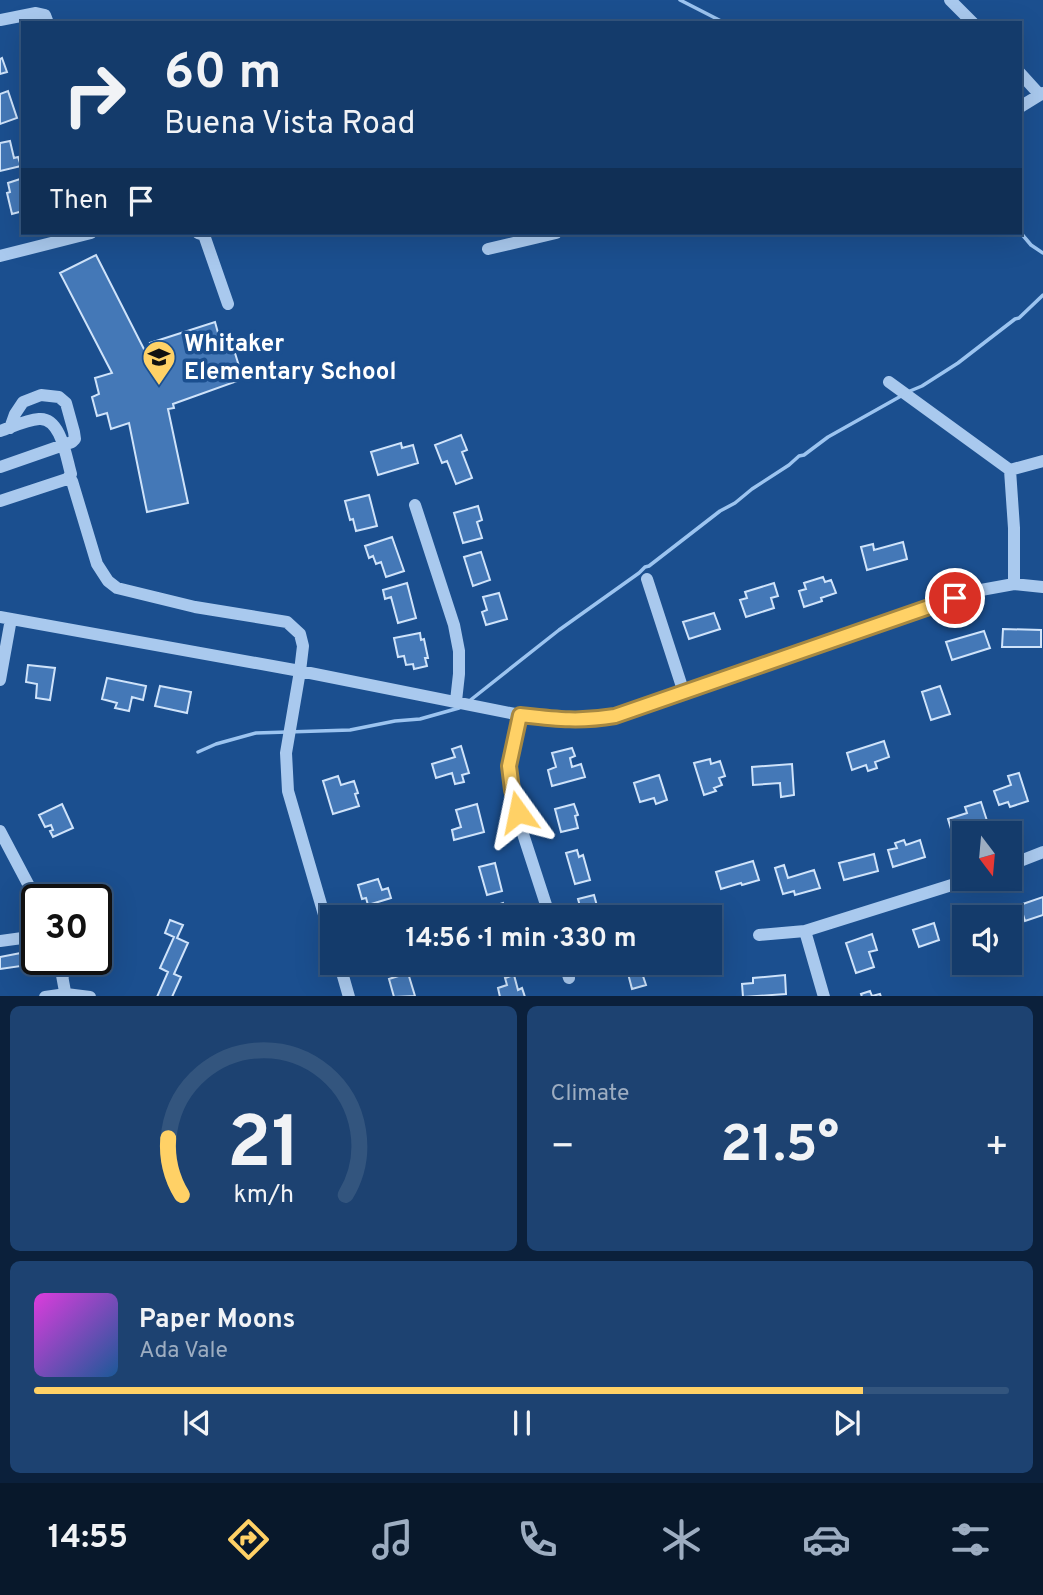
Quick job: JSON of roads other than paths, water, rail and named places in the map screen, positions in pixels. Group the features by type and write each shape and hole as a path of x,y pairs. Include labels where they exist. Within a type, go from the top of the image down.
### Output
{"street":[{"path":"950,0 971,21"},
{"path":"0,20 36,13 45,15 47,21"},
{"path":"1022,76 1042,94 1022,106"},
{"path":"0,256 83,235"},
{"path":"202,235 228,304"},
{"path":"488,249 548,235"},
{"path":"889,382 1010,470"},
{"path":"0,467 75,439 66,403 60,397 41,395 23,402 5,430"},
{"path":"5,430 34,419 43,418 52,423 59,433 71,474 66,480"},
{"path":"1010,470 1043,461"},
{"path":"1010,470 1014,584"},
{"path":"0,501 66,480 72,481 97,564 108,581 117,588 195,607 287,622 300,634 303,646 286,752 288,791 321,905"},
{"path":"415,505 454,625 459,651 456,701"},
{"path":"647,579 684,692"},
{"path":"0,680 6,618 300,671 520,715 568,721 592,720 615,716 981,590 1014,584 1043,587"},
{"path":"520,715 509,766 512,790 546,905"},
{"path":"0,831 28,884"},
{"path":"1022,860 1043,852"},
{"path":"759,935 805,931 952,885"},
{"path":"805,931 824,996"},
{"path":"0,941 21,938"},
{"path":"62,975 66,995"},
{"path":"343,975 349,996"},
{"path":"45,996 90,996"}],"waterway":[{"path":"680,0 721,21"},
{"path":"1022,234 1043,253"},
{"path":"468,702 559,630 720,511 828,437 922,386 958,363 1019,318 1043,295"},
{"path":"198,752 256,733 350,730 420,719 459,708"}],"place":[{"name":"Whitaker Elementary School","path":"159,387"}]}
